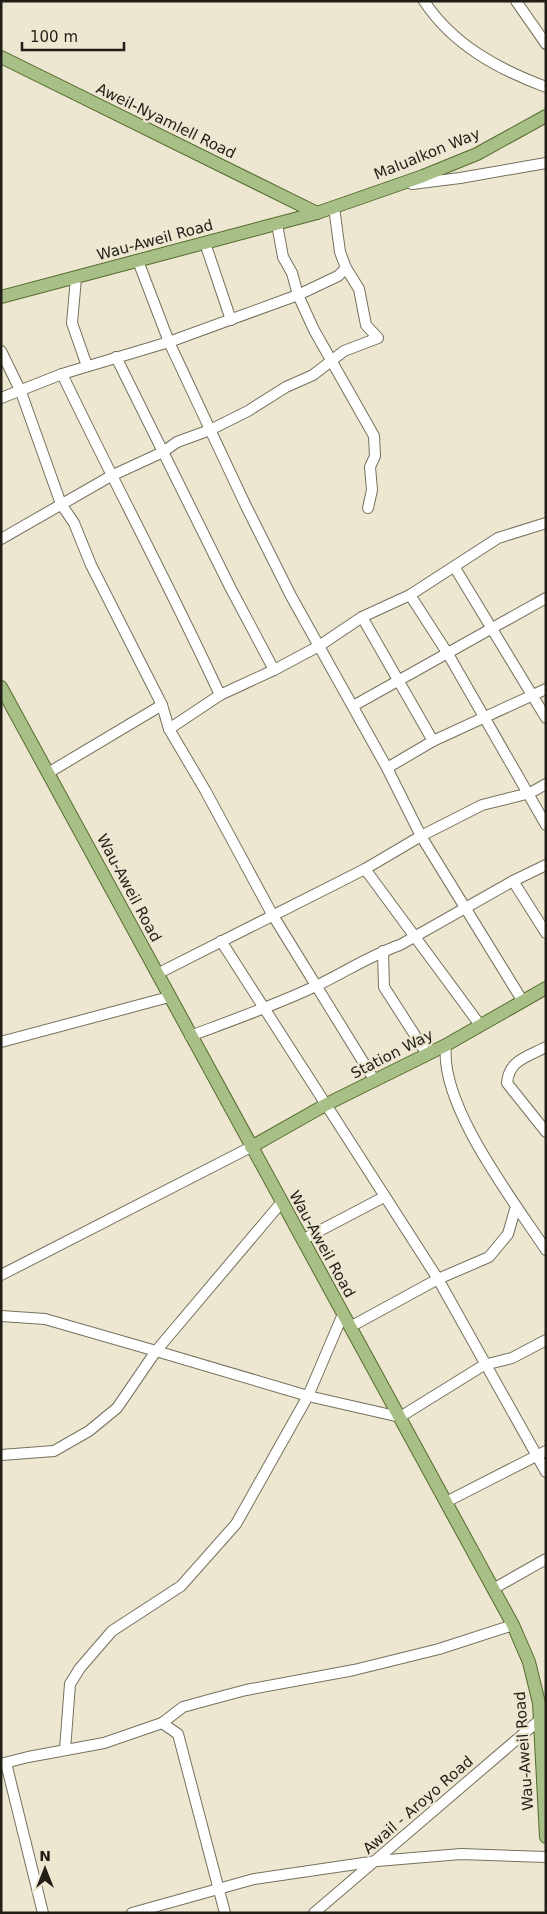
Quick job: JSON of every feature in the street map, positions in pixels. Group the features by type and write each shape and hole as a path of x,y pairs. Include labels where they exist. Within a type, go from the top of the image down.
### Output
{"main road":[{"name":"Aweil-Nyamlell Road","path":"1,57 317,213"},
{"name":"Malualkon Way","path":"317,213 477,154 546,116"},
{"name":"Wau-Aweil Road","path":"1,297 317,213"},
{"name":"Wau-Aweil Road","path":"1,687 513,1625 536,1682 543,1717 546,1837"},
{"name":"Station Way","path":"251,1147 327,1104 446,1045 546,988"}],"street":[{"path":"424,1 443,25 479,56 518,76 546,87"},
{"path":"516,1 544,40"},
{"path":"396,185 460,178 546,164"},
{"path":"1,539 111,476 163,452 177,442 210,430 248,411 286,387 313,375 332,358 357,344 378,338 366,325 359,289 346,268 340,252 334,207"},
{"path":"276,224 283,257 292,273 298,295 314,330 332,358 374,436 376,456 370,467 372,490 368,508"},
{"path":"205,243 230,320"},
{"path":"138,261 169,342 273,560 387,768 421,836 467,906 522,1000"},
{"path":"1,398 21,392 62,374 169,342 298,295 338,276 346,268"},
{"path":"76,278 72,323 87,366"},
{"path":"1,351 21,392 61,504 74,522 91,565 162,705 169,729 205,790 272,914 375,1080"},
{"path":"116,357 230,587 274,670"},
{"path":"62,374 111,476 177,602 220,695"},
{"path":"169,729 220,695 274,670 319,646 362,616 410,595 498,538 546,523"},
{"path":"454,568 546,718"},
{"path":"410,595 448,654 530,793 546,825"},
{"path":"353,706 545,599"},
{"path":"362,616 433,741"},
{"path":"387,768 433,741 486,719 546,690"},
{"path":"48,773 162,705"},
{"path":"156,974 272,914 365,869 421,836 482,805 530,793 546,784"},
{"path":"190,1036 317,986 383,951 415,937 467,906 546,865"},
{"path":"365,869 480,1025"},
{"path":"513,881 546,933"},
{"path":"221,941 438,1280 484,1366 541,1454 546,1472"},
{"path":"383,951 384,987 427,1054"},
{"path":"1,1042 169,997"},
{"path":"446,1045 445,1054 454,1096 482,1152 546,1250"},
{"path":"546,1047 518,1062 508,1072 507,1083 546,1132"},
{"path":"1,1275 251,1147"},
{"path":"302,1240 384,1197"},
{"path":"1,1456 54,1452 89,1431 117,1408 156,1351 281,1203"},
{"path":"350,1327 438,1280 489,1257 508,1234 516,1206"},
{"path":"64,1750 70,1684 80,1668 112,1631 181,1586 236,1524 308,1396 343,1314"},
{"path":"1,1316 45,1319 308,1396 400,1417 484,1366 512,1358 546,1340"},
{"path":"446,1502 541,1454"},
{"path":"493,1588 546,1559"},
{"path":"43,1913 4,1764 104,1743 162,1723 183,1707 212,1699 246,1690 364,1668 439,1649 513,1625"},
{"name":"Awail - Aroyo Road","path":"314,1913 543,1717"},
{"path":"162,1723 178,1734 225,1913"},
{"path":"132,1913 254,1879 377,1861 461,1854 546,1857"}]}
